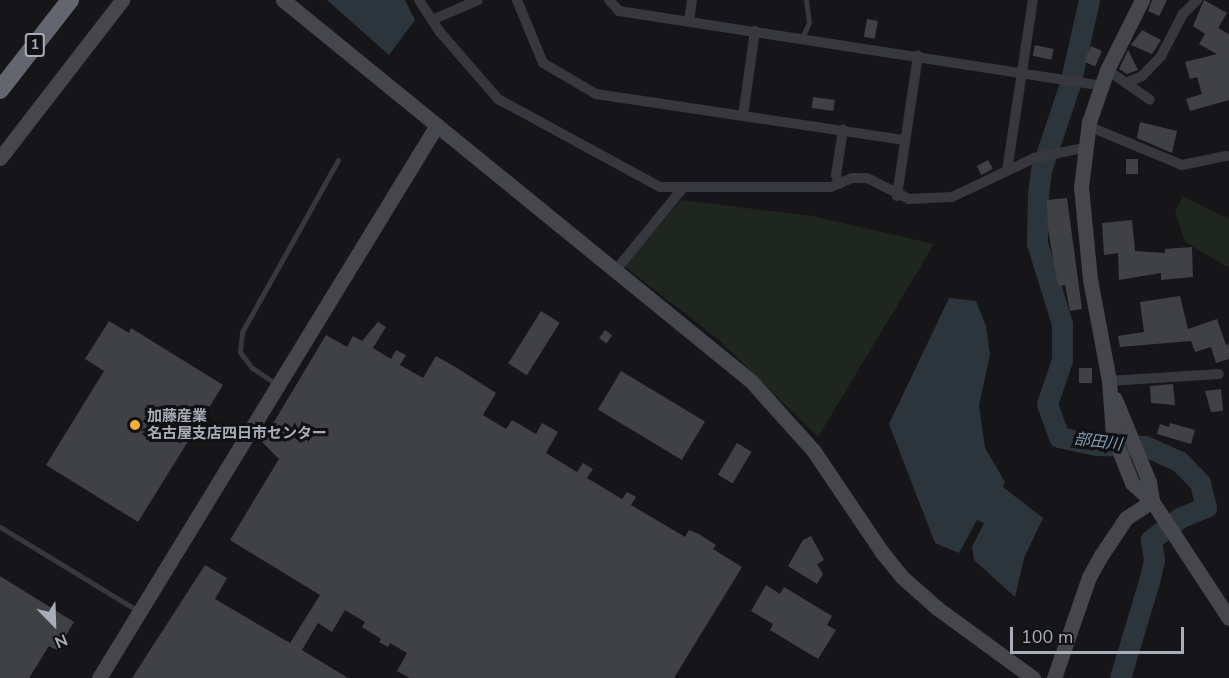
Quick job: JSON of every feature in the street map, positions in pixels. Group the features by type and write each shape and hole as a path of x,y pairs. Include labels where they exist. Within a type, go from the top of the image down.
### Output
{"highway":[{"name":"1","path":"0,90 70,0"}],"street":[{"path":"0,158 122,0"},
{"path":"419,0 432,20 498,99 660,186 682,189 839,184 852,178 867,178 878,181 897,196 909,199 952,197 1034,158 1083,148"},
{"path":"432,20 478,0"},
{"path":"517,0 543,63 596,94 905,140"},
{"path":"609,0 619,11 1023,71 1101,86"},
{"path":"689,21 692,0"},
{"path":"1007,171 1033,0"},
{"path":"1142,0 1107,70 1088,126 1083,148 1082,220 1109,381 1132,483 1152,501"},
{"path":"1126,83 1142,76 1161,56 1182,14 1197,0"},
{"path":"287,2 726,358 782,412 813,450 880,551 903,577 937,608 1033,678"},
{"path":"743,116 755,31"},
{"path":"897,196 918,56"},
{"path":"1107,70 1150,100"},
{"path":"99,678 436,125"},
{"path":"1088,126 1182,165 1226,156"},
{"path":"839,184 836,175 843,130"},
{"path":"616,270 682,189"},
{"path":"1109,381 1219,374"},
{"path":"1120,433 1149,482 1152,501 1163,522 1229,618"},
{"path":"1054,678 1089,577 1126,518 1152,501"}],"lane":[{"path":"802,38 809,22 806,0"},
{"path":"277,385 252,368 240,352 242,332 338,160"},
{"path":"0,527 139,612"}],"shaded area":[{"path":"327,0 405,0 415,20 389,55"},
{"path":"1183,196 1229,219 1229,268 1185,242 1175,211"},
{"path":"681,200 812,216 934,244 818,437 719,340 624,266"},
{"path":"949,298 976,301 986,326 990,355 979,405 985,448 1005,482 1003,487 1043,518 1024,558 1015,597 974,560 972,547 984,523 977,520 959,553 935,543 889,424"}],"building":[{"path":"1152,0 1167,0 1159,16 1148,11"},
{"path":"1204,0 1227,13 1218,28 1229,34 1229,100 1190,111 1186,99 1202,94 1197,77 1190,79 1185,62 1217,54 1199,44 1205,34 1193,26"},
{"path":"867,19 878,21 875,39 864,37"},
{"path":"1142,30 1161,40 1152,54 1131,45"},
{"path":"1035,45 1054,49 1051,60 1033,56"},
{"path":"1091,46 1102,51 1095,66 1084,62"},
{"path":"1128,50 1138,70 1127,74 1119,69"},
{"path":"813,97 835,100 833,111 811,108"},
{"path":"1140,122 1177,131 1172,153 1137,138"},
{"path":"1126,159 1138,159 1138,174 1126,174"},
{"path":"988,160 993,169 981,175 977,166"},
{"path":"1067,198 1082,309 1070,311 1065,285 1059,286 1057,281 1048,229 1047,200"},
{"path":"1132,220 1135,251 1165,253 1165,249 1192,247 1193,277 1161,280 1161,273 1119,280 1118,253 1104,255 1102,223"},
{"path":"1180,296 1188,329 1217,319 1226,345 1229,344 1229,359 1216,363 1211,347 1195,352 1191,341 1120,347 1118,336 1144,332 1140,302"},
{"path":"541,311 560,323 527,375 508,364"},
{"name":"加藤産業 名古屋支店四日市センター","path":"109,321 129,333 131,328 223,385 138,522 46,465 104,371 85,359"},
{"path":"378,322 386,327 373,348 391,359 396,350 406,355 400,365 423,378 436,356 457,368 496,393 483,415 506,429 512,420 536,434 542,423 558,432 546,453 577,472 583,463 593,469 587,478 622,499 627,492 636,497 631,505 685,537 689,530 699,534 716,545 713,549 742,567 674,678 410,678 397,671 407,653 390,643 388,647 379,642 381,639 362,627 365,622 345,610 332,632 318,623 302,650 348,678 132,678 205,565 227,578 215,599 290,643 320,595 230,540 279,459 262,442 326,335 347,347 353,336 362,341"},
{"path":"605,330 612,335 606,343 599,338"},
{"path":"1079,368 1092,368 1092,383 1079,383"},
{"path":"621,371 705,421 682,460 598,410"},
{"path":"1173,384 1175,405 1151,403 1150,386"},
{"path":"1221,389 1223,411 1211,412 1205,391"},
{"path":"1170,423 1195,430 1191,444 1157,434 1160,424 1169,427"},
{"path":"737,443 752,452 733,483 718,475"},
{"path":"811,536 824,560 817,564 823,574 817,584 788,566 803,540"},
{"path":"0,576 74,622 57,650 49,646 29,678 0,678"},
{"path":"766,585 780,594 784,587 832,616 827,625 836,630 818,659 770,630 773,624 751,611"}],"waterway":[{"name":"部田川","path":"1089,0 1070,84 1041,170 1038,196 1037,243 1062,324 1062,360 1047,404 1059,437 1097,445 1145,446 1179,461 1200,483 1206,507 1181,517 1151,540 1154,560 1150,578 1120,678"}],"place":[{"name":"加藤産業 名古屋支店四日市センター","path":"135,425"}]}
